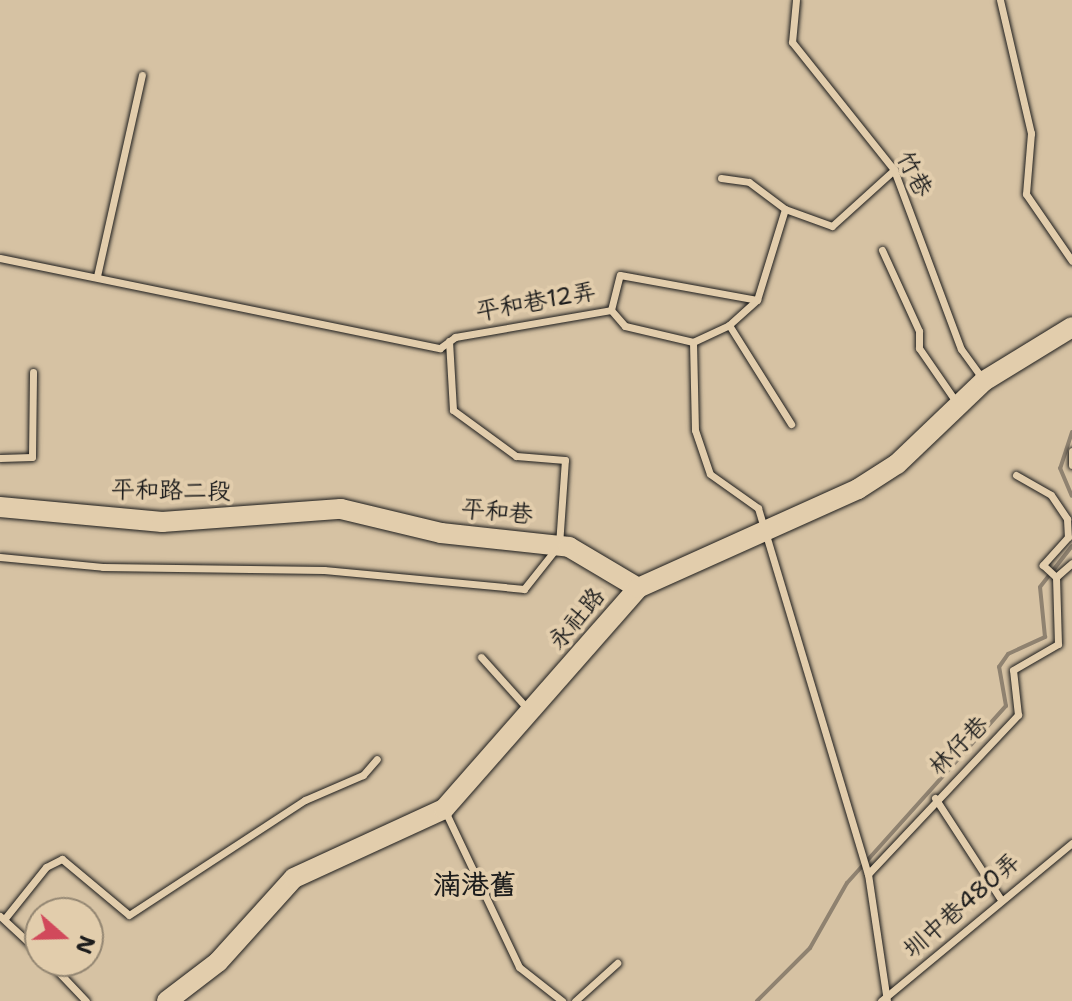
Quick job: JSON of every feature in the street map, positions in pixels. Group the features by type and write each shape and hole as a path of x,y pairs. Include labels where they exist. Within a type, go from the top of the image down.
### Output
{"street":[{"name":"永社路","path":"167,1001 218,962 294,878 444,809 638,588 764,532 897,464 957,403 984,381 1072,327"},
{"name":"平和路二段","path":"0,507 162,522 341,509"},
{"name":"平和巷","path":"341,509 441,533 559,545 593,556 638,588"}],"lane":[{"name":"竹巷","path":"796,0 792,42 894,170 961,349 984,381"},
{"path":"1000,0 1031,133 1026,194 1072,261"},
{"path":"97,276 142,75"},
{"path":"721,178 749,182 785,209 832,226 894,170"},
{"path":"611,310 625,326 693,342 729,325 757,300 785,209"},
{"path":"882,250 919,331 919,348 957,403"},
{"name":"平和巷12弄","path":"0,258 290,318 362,327 440,348 449,341 611,310 620,275 757,300"},
{"path":"729,325 791,424"},
{"name":"平和巷12弄","path":"449,341 453,410 516,456 565,460 559,545"},
{"path":"693,342 695,430 710,474 758,508 868,874 885,1000"},
{"path":"0,458 32,457 33,372"},
{"path":"1072,451 1072,465"},
{"path":"1016,475 1051,495 1067,519 1068,537 1043,565 1056,577 1072,563"},
{"path":"0,557 103,567 324,570 524,589 559,545"},
{"name":"林仔巷","path":"868,874 935,798 1018,715 1013,670 1058,644 1056,577"},
{"path":"481,657 531,713"},
{"path":"24,937 3,916 46,867 62,859 129,915 305,800 363,775 377,759"},
{"path":"935,798 1000,898"},
{"path":"444,809 519,967 562,1001"},
{"name":"圳中巷480弄","path":"885,1000 1000,898 1072,843"},
{"path":"575,1001 617,963"},
{"path":"63,977 86,1001"}],"waterway":[{"path":"1072,432 1060,468 1072,496"},
{"path":"757,1001 810,948 847,883 1006,706 999,667 1008,654 1045,637 1040,587 1072,546"}],"district":[{"name":"湳港舊","path":"475,884"}]}
